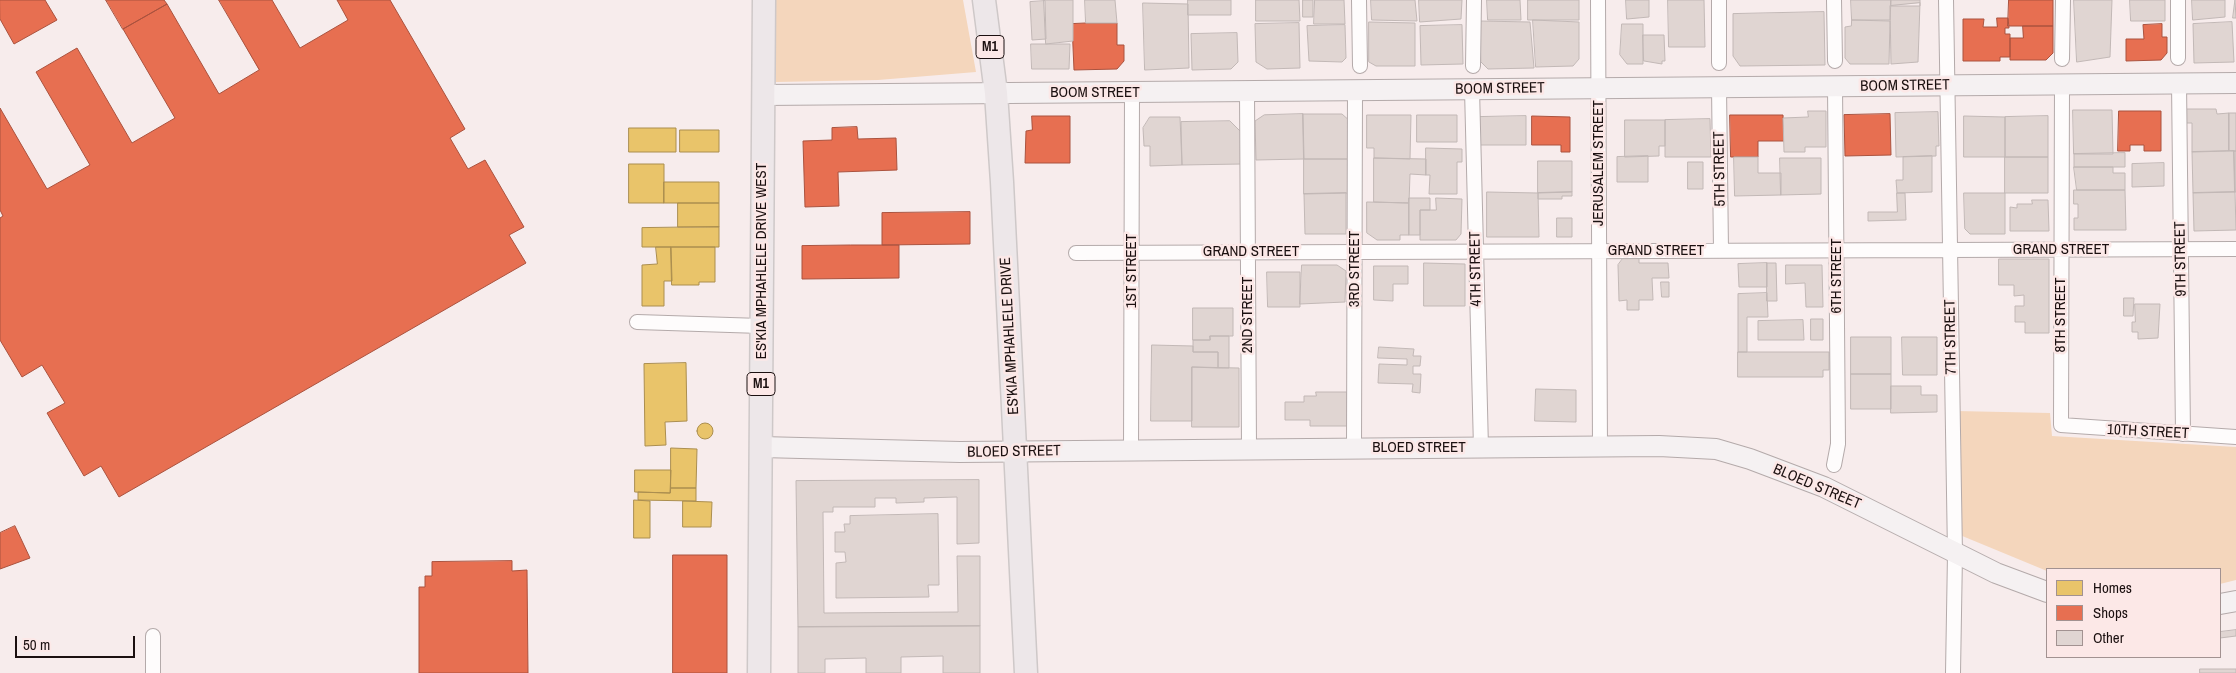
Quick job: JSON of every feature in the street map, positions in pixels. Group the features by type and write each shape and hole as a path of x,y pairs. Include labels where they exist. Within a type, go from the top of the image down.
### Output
{"main road":[{"path":"758,0 764,57"},
{"name":"ES'KIA MPHAHLELE DRIVE WEST","path":"759,673 764,0"},
{"name":"ES'KIA MPHAHLELE DRIVE","path":"984,0 996,94 1026,673"},
{"name":"BOOM STREET","path":"764,95 2236,82"},
{"name":"BLOED STREET","path":"761,447 960,452 1249,448 1660,446 1716,450 1750,459 1824,487 1955,554 2015,581 2046,592"},
{"path":"2221,604 2236,601"}],"street":[{"path":"1359,0 1360,66"},
{"path":"1472,66 1474,0"},
{"name":"JERUSALEM STREET","path":"1598,0 1600,447"},
{"path":"1718,0 1719,63"},
{"path":"1834,0 1835,61"},
{"name":"7TH STREET","path":"1946,0 1949,85 1949,250 1955,554 1953,673"},
{"path":"2062,59 2063,0"},
{"path":"2178,0 2178,58"},
{"name":"9TH STREET","path":"2178,83 2183,434"},
{"name":"8TH STREET","path":"2060,425 2062,84"},
{"name":"6TH STREET","path":"1834,465 1838,444 1835,86"},
{"name":"5TH STREET","path":"1719,87 1721,251"},
{"name":"4TH STREET","path":"1472,89 1481,448"},
{"name":"3RD STREET","path":"1354,448 1355,90"},
{"name":"2ND STREET","path":"1247,91 1249,448"},
{"name":"1ST STREET","path":"1131,450 1132,92"},
{"name":"GRAND STREET","path":"1076,253 2236,249"},
{"path":"637,322 761,326"},
{"name":"10TH STREET","path":"2060,425 2236,437"},
{"path":"153,636 153,673"}],"shaded area":[{"path":"776,0 963,0 976,72 878,80 776,82"},
{"path":"1956,411 2050,413 2052,436 2236,447 2236,580 2221,584 2221,568 2046,568 2046,571 1955,533"}],"building: Homes":[{"path":"629,128 676,128 676,152 629,152"},
{"path":"680,130 719,130 719,152 680,152"},
{"path":"629,164 664,164 664,203 629,203"},
{"path":"664,182 719,182 719,203 664,203"},
{"path":"678,203 719,203 719,227 678,227"},
{"path":"719,227 719,247 642,247 642,228"},
{"path":"656,247 671,247 672,281 664,281 664,306 642,306 642,265 657,264"},
{"path":"671,247 715,247 715,282 699,282 699,285 672,285"},
{"path":"686,363 687,421 665,422 666,445 645,446 644,364"},
{"path":"702,423 708,423 713,428 711,437 702,439 697,434 697,428"},
{"path":"671,448 697,449 696,488 671,488"},
{"path":"635,470 671,470 670,493 635,492"},
{"path":"671,488 696,488 696,501 638,500 638,492 670,493"},
{"path":"634,500 650,501 650,538 634,538"},
{"path":"683,501 712,502 711,527 683,527"}],"building: Shops":[{"path":"0,0 45,0 57,20 14,44 0,19"},
{"path":"106,0 164,0 167,4 123,29"},
{"path":"219,0 272,0 300,48 348,20 337,0 390,0 465,129 450,138 468,169 485,160 524,227 509,235 526,263 119,497 101,466 84,476 47,413 65,403 42,365 22,377 0,340 0,218 3,216 0,210 0,108 47,189 90,165 36,72 77,48 132,143 175,118 123,29 167,4 219,94 259,70"},
{"path":"2009,0 2053,0 2053,26 2008,26"},
{"path":"1997,18 2008,18 2009,28 2005,28 2005,34 2010,34 2010,57 2000,57 2000,61 1963,61 1963,19 1984,19 1983,27 1997,27"},
{"path":"1117,23 1117,45 1124,45 1124,61 1117,69 1074,70 1072,24"},
{"path":"2162,24 2162,37 2167,37 2167,53 2161,60 2126,61 2126,39 2144,39 2143,25"},
{"path":"2023,26 2053,26 2053,53 2046,60 2010,60 2010,38 2023,38"},
{"path":"2119,111 2161,111 2161,151 2144,151 2144,145 2130,145 2130,151 2118,151"},
{"path":"1890,114 1891,155 1845,156 1844,115"},
{"path":"1730,115 1783,115 1784,141 1758,141 1758,157 1731,157"},
{"path":"1032,116 1070,116 1070,163 1025,163 1026,131 1032,130"},
{"path":"1532,116 1570,117 1570,152 1561,152 1561,145 1532,145"},
{"path":"857,127 858,139 896,138 897,170 838,172 839,206 805,207 803,141 832,140 832,128"},
{"path":"970,212 970,244 882,245 882,213"},
{"path":"899,245 899,278 802,279 802,246"},
{"path":"15,526 30,558 0,569 0,533"},
{"path":"673,555 727,555 727,673 673,673"},
{"path":"512,561 512,571 527,570 528,673 419,673 419,587 425,587 425,576 432,576 432,562"}],"building: Other":[{"path":"1044,0 1073,0 1073,41 1046,44"},
{"path":"1085,0 1115,0 1117,23 1086,23"},
{"path":"1188,0 1231,0 1231,15 1188,15"},
{"path":"1256,0 1299,0 1300,21 1256,21"},
{"path":"1303,0 1313,0 1313,17 1303,17"},
{"path":"1315,0 1344,0 1345,24 1314,24"},
{"path":"1371,0 1415,0 1417,21 1372,20"},
{"path":"1419,0 1462,0 1461,19 1420,22"},
{"path":"1487,0 1520,0 1521,20 1488,20"},
{"path":"1528,0 1579,0 1579,20 1528,20"},
{"path":"1626,0 1649,0 1649,17 1627,19"},
{"path":"1668,0 1704,0 1705,47 1669,47"},
{"path":"1851,0 1891,0 1890,20 1852,20"},
{"path":"1891,0 1920,0 1920,6 1891,6"},
{"path":"2074,0 2112,0 2110,57 2077,62"},
{"path":"2130,0 2165,0 2165,21 2131,21"},
{"path":"2192,0 2225,0 2225,17 2193,20"},
{"path":"2235,0 2236,18 2233,18"},
{"path":"1045,1 1046,39 1032,40 1030,2"},
{"path":"1143,3 1188,4 1189,68 1145,70"},
{"path":"1920,3 1918,62 1891,64 1890,6"},
{"path":"1824,12 1825,65 1740,66 1733,56 1733,14"},
{"path":"1533,20 1579,22 1579,59 1573,66 1536,67"},
{"path":"1852,20 1890,21 1889,64 1850,64 1845,58 1845,27 1851,26"},
{"path":"1480,21 1530,22 1534,68 1488,69 1481,62"},
{"path":"1369,22 1415,23 1415,66 1376,66 1369,62"},
{"path":"2232,22 2234,62 2194,63 2193,24"},
{"path":"1299,23 1300,68 1267,69 1256,62 1255,24"},
{"path":"1622,24 1643,24 1643,64 1627,64 1620,55"},
{"path":"1345,25 1346,58 1342,62 1309,61 1307,26"},
{"path":"1462,25 1463,64 1421,65 1420,26"},
{"path":"1237,33 1238,62 1231,69 1192,70 1191,34"},
{"path":"1643,35 1664,35 1665,61 1662,61 1662,64 1644,61"},
{"path":"1031,44 1070,44 1069,69 1032,69"},
{"path":"2187,109 2216,109 2217,114 2229,113 2229,151 2192,152 2192,123 2187,123"},
{"path":"2073,110 2112,110 2113,154 2074,154"},
{"path":"1808,111 1826,111 1826,147 1805,147 1805,152 1784,152 1783,118 1808,117"},
{"path":"1938,112 1939,146 1936,146 1936,156 1896,157 1895,113"},
{"path":"2229,113 2236,113 2236,151 2229,151"},
{"path":"1303,114 1342,114 1351,122 1351,159 1304,159"},
{"path":"1303,114 1304,159 1256,160 1255,121 1264,115"},
{"path":"1367,115 1411,115 1410,159 1374,158 1374,148 1367,148"},
{"path":"1417,115 1457,115 1457,142 1417,142"},
{"path":"1526,116 1526,145 1480,145 1479,117"},
{"path":"1964,116 2005,117 2005,157 1964,157"},
{"path":"2048,116 2048,157 2005,157 2005,117"},
{"path":"1150,117 1180,117 1182,165 1150,166 1150,146 1144,146 1143,128"},
{"path":"1710,119 1711,157 1665,157 1665,120"},
{"path":"1625,120 1665,120 1665,146 1659,146 1659,156 1625,157"},
{"path":"1230,121 1241,132 1242,164 1182,165 1181,122"},
{"path":"1426,148 1462,149 1462,162 1457,162 1457,194 1429,194 1430,175 1426,175"},
{"path":"2234,151 2235,192 2193,193 2192,152"},
{"path":"2234,151 2236,151 2236,192 2235,192"},
{"path":"2125,153 2125,167 2074,167 2074,154"},
{"path":"1648,156 1648,182 1617,182 1617,157"},
{"path":"1932,156 1932,192 1897,193 1896,180 1903,180 1903,157"},
{"path":"1734,157 1758,157 1758,173 1781,173 1781,195 1735,196"},
{"path":"2005,157 2048,157 2048,193 2005,193"},
{"path":"1374,158 1426,159 1426,175 1410,174 1409,203 1374,202"},
{"path":"1780,158 1821,158 1821,194 1781,195"},
{"path":"1304,159 1351,159 1352,193 1304,194"},
{"path":"1538,161 1572,161 1572,192 1538,193"},
{"path":"1688,162 1703,162 1703,189 1688,189"},
{"path":"2164,163 2164,186 2132,187 2132,164"},
{"path":"2074,167 2113,167 2113,173 2125,173 2125,190 2077,190"},
{"path":"2074,190 2125,190 2126,230 2074,230 2074,218 2078,218 2078,204 2074,204"},
{"path":"1487,192 1538,193 1539,237 1487,237"},
{"path":"1572,192 1572,196 1562,196 1562,199 1538,199 1538,193"},
{"path":"2235,192 2236,230 2194,231 2193,193"},
{"path":"1346,193 1346,234 1305,234 1304,194"},
{"path":"1897,193 1905,193 1906,220 1868,221 1868,212 1897,212"},
{"path":"1964,193 2005,193 2005,234 1970,234 1965,229"},
{"path":"1409,198 1430,198 1430,210 1420,210 1420,235 1409,235"},
{"path":"1436,198 1462,199 1461,234 1456,240 1420,240 1420,210 1436,210"},
{"path":"2032,200 2048,200 2049,231 2010,231 2010,207 2017,208 2017,204 2032,204"},
{"path":"1367,202 1409,203 1409,235 1400,235 1400,240 1377,240 1367,233"},
{"path":"1557,218 1572,218 1572,237 1557,237"},
{"path":"1624,257 1639,257 1639,263 1668,263 1669,278 1652,278 1653,300 1639,300 1639,310 1627,310 1627,300 1619,301 1618,265"},
{"path":"1999,259 2049,259 2049,333 2025,333 2025,322 2015,322 2015,306 2024,306 2024,295 2014,296 2014,285 1999,285"},
{"path":"1424,263 1465,264 1465,306 1424,306"},
{"path":"1767,263 1767,287 1739,287 1738,264"},
{"path":"1767,263 1776,263 1777,301 1767,301"},
{"path":"1302,265 1337,265 1346,271 1345,302 1300,304"},
{"path":"1786,265 1822,265 1823,307 1806,307 1805,283 1786,284"},
{"path":"1374,266 1408,266 1408,284 1393,284 1393,301 1374,300"},
{"path":"1267,272 1300,272 1300,307 1268,307"},
{"path":"1661,282 1669,282 1669,297 1662,297"},
{"path":"1767,293 1768,317 1747,317 1747,352 1738,352 1738,294"},
{"path":"2124,298 2134,298 2133,316 2124,316"},
{"path":"2135,304 2160,304 2158,338 2138,339 2138,332 2132,332 2132,322 2135,322"},
{"path":"1193,308 1233,308 1233,336 1210,336 1210,340 1193,340"},
{"path":"1811,319 1823,319 1823,340 1811,340"},
{"path":"1803,320 1804,340 1758,340 1758,321"},
{"path":"1210,336 1229,336 1229,368 1218,368 1218,352 1193,352 1193,340 1210,340"},
{"path":"1851,337 1891,337 1891,374 1851,374"},
{"path":"1902,337 1937,337 1937,375 1903,375"},
{"path":"1152,345 1193,346 1193,352 1218,352 1218,368 1192,367 1192,421 1151,421"},
{"path":"1379,347 1414,349 1413,356 1421,356 1420,366 1413,366 1413,374 1421,374 1420,393 1412,392 1413,384 1378,383 1379,364 1407,365 1407,359 1378,358"},
{"path":"1738,352 1829,352 1829,370 1823,370 1823,377 1738,377"},
{"path":"1192,367 1239,368 1239,427 1192,427"},
{"path":"1851,374 1891,374 1891,409 1851,409"},
{"path":"1891,386 1921,386 1921,395 1937,395 1937,412 1891,413"},
{"path":"1536,389 1576,390 1576,422 1535,421"},
{"path":"1316,392 1347,392 1347,426 1310,426 1310,420 1285,420 1285,402 1304,402 1304,396 1316,396"},
{"path":"979,480 979,543 957,544 957,497 924,498 924,502 896,503 896,498 875,498 875,507 833,507 833,512 823,512 824,613 958,612 957,556 980,556 980,626 798,627 796,481"},
{"path":"938,514 939,585 928,585 929,597 836,598 836,563 846,562 845,552 835,552 835,532 845,532 844,524 850,524 850,516"},
{"path":"980,626 980,673 943,673 943,656 901,657 901,673 866,673 866,658 825,659 825,673 798,673 798,627"},
{"path":"2236,630 2236,636 2221,638 2221,632"},
{"path":"2200,669 2236,669 2236,673 2200,673"}]}
